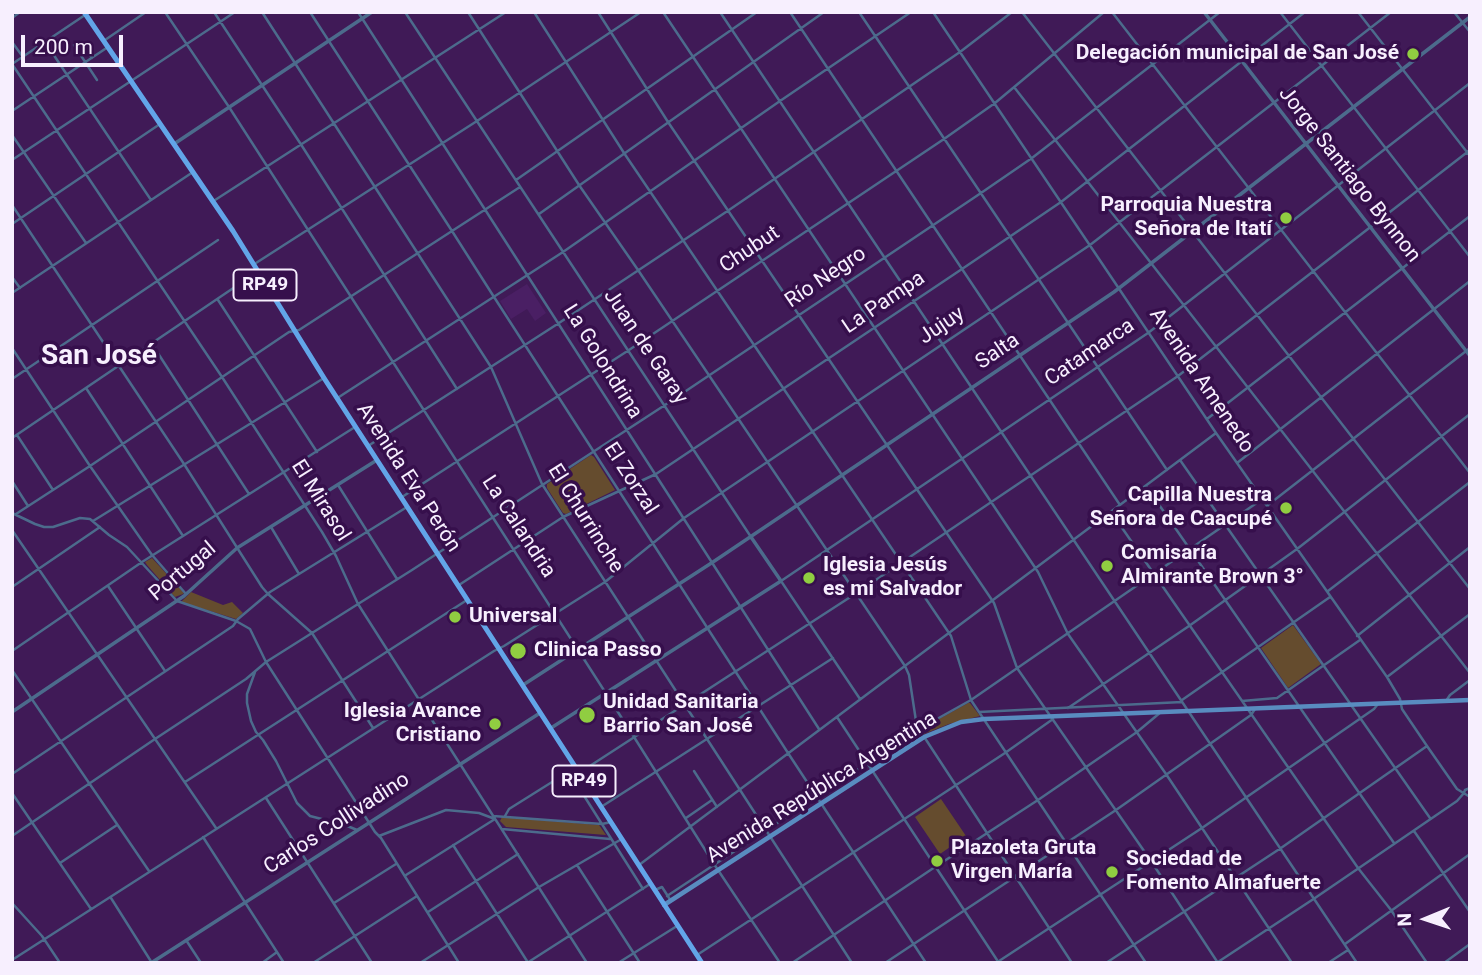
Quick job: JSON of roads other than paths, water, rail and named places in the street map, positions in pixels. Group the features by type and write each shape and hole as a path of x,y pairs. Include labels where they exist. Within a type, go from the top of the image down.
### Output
{"main road":[{"name":"Avenida Eva Perón","path":"85,13 233,231 324,378 702,963"},
{"name":"Avenida República Argentina","path":"664,905 669,898 719,870 924,737 961,722 1161,712 1249,712 1255,709 1470,700"}],"street":[{"path":"12,18 20,12"},
{"path":"104,40 146,12"},
{"name":"La Calandria","path":"166,12 780,963"},
{"path":"214,12 457,388"},
{"path":"12,160 235,12"},
{"name":"El Churrinche","path":"262,12 491,367 542,484 852,963"},
{"name":"El Zorzal","path":"310,12 757,706 926,963"},
{"name":"La Golondrina","path":"358,12 820,729"},
{"path":"174,144 372,12"},
{"name":"Juan de Garay","path":"405,12 860,699"},
{"path":"468,12 579,185 905,666 919,729 1072,963"},
{"path":"212,202 506,12"},
{"path":"534,12 650,192 949,633 971,701 1146,963"},
{"path":"598,12 668,122 992,600 1017,668 1218,962 1457,801 1465,790 1470,788"},
{"path":"253,265 641,12"},
{"path":"663,12 1035,568 1068,634 1292,963"},
{"path":"720,12 1357,963"},
{"path":"516,180 757,12"},
{"path":"790,12 1120,505"},
{"path":"539,214 824,12"},
{"path":"859,12 1167,470"},
{"path":"337,398 563,252 911,12"},
{"path":"368,446 594,300 862,120 1012,12"},
{"path":"1022,12 1470,589"},
{"name":"Chubut","path":"401,497 558,397 944,139 995,103 1104,12"},
{"path":"1112,12 1470,473"},
{"name":"Jorge Santiago Bynnon","path":"1204,12 1434,310 1468,349 1470,356"},
{"name":"Río Negro","path":"12,836 246,679 255,670 627,430 933,226 1032,158 1220,12"},
{"path":"1280,12 1470,257"},
{"name":"La Pampa","path":"459,585 564,517 656,474 1010,237 1061,202 1305,12"},
{"path":"1358,12 1470,156"},
{"name":"Jujuy","path":"12,960 605,582 684,518 1090,245 1391,12"},
{"path":"1454,12 1470,32"},
{"path":"12,64 85,13"},
{"name":"Avenida Amenedo","path":"935,13 1216,433 1387,677 1400,699 1402,709 1427,746 1457,789 1470,797"},
{"name":"Salta","path":"523,685 751,537 1119,289 1470,17"},
{"path":"12,42 23,57"},
{"path":"45,42 151,200"},
{"path":"80,42 92,58"},
{"path":"74,46 97,80"},
{"path":"12,111 108,47"},
{"name":"El Mirasol","path":"12,64 222,377 334,552 358,604 587,963"},
{"name":"Catamarca","path":"781,581 1149,333 1470,83"},
{"path":"1014,87 1470,673"},
{"path":"12,224 160,124"},
{"path":"12,135 86,243"},
{"path":"505,816 509,809 569,772 578,770 634,737 810,624 1178,376 1468,151"},
{"path":"12,293 193,172"},
{"path":"14,514 289,332 299,330 520,187"},
{"path":"12,205 268,594 312,633 373,728"},
{"path":"1207,419 1470,216"},
{"path":"12,379 218,240"},
{"path":"12,438 257,272"},
{"path":"12,277 20,288"},
{"path":"1237,463 1470,281"},
{"path":"218,300 317,452"},
{"path":"152,344 249,494"},
{"path":"12,348 117,506 152,555 186,594"},
{"path":"1267,505 1468,349"},
{"path":"93,521 324,378"},
{"path":"86,388 183,536"},
{"path":"1068,708 1297,549 1470,414"},
{"path":"12,651 152,555 356,427"},
{"path":"639,865 1216,433"},
{"path":"17,435 52,490"},
{"name":"Portugal","path":"12,712 177,601 237,548 377,460"},
{"path":"1180,460 1430,818"},
{"path":"12,481 28,506"},
{"path":"1327,592 1470,482"},
{"path":"338,485 397,579"},
{"path":"1146,486 1394,843"},
{"name":"Avenida República Argentina","path":"669,898 714,864 919,729 971,701 1262,499"},
{"path":"12,774 233,626 268,594 407,507"},
{"path":"1111,512 1427,963"},
{"path":"14,514 44,527 53,527 80,518 93,521 125,545 177,601 248,627 266,663 459,963"},
{"path":"12,587 100,527"},
{"path":"271,527 299,574"},
{"path":"12,530 216,828"},
{"path":"1242,701 1275,699 1359,638 1408,595 1470,547"},
{"path":"551,729 781,581"},
{"path":"108,585 165,671"},
{"path":"979,712 1183,701 1330,597"},
{"path":"185,782 468,600"},
{"path":"1387,677 1470,614"},
{"path":"601,807 833,658"},
{"path":"12,670 149,871"},
{"path":"255,670 248,690 247,703 251,721 276,761 297,803 308,815 356,830"},
{"path":"1445,701 1470,680"},
{"path":"837,716 998,962 1202,828 1361,719 1378,704"},
{"path":"792,963 1038,800 1137,732 1161,712"},
{"path":"885,963 1116,810 1212,743 1249,712"},
{"name":"Carlos Collivadino","path":"151,962 540,713"},
{"path":"697,955 1005,752 1052,718"},
{"path":"1106,963 1281,848 1427,746"},
{"path":"694,771 717,807"},
{"path":"569,772 643,889"},
{"path":"12,793 91,909"},
{"path":"266,797 372,963"},
{"path":"686,818 712,799"},
{"path":"379,836 446,810 494,817 602,824 611,822"},
{"path":"405,876 494,817"},
{"path":"60,863 117,825"},
{"path":"502,829 612,841 622,839"},
{"path":"1413,830 1470,912"},
{"path":"203,837 284,963"},
{"path":"421,963 612,841"},
{"path":"453,845 528,962 650,884"},
{"path":"428,912 518,854"},
{"path":"1345,944 1470,855"},
{"path":"334,903 396,864"},
{"path":"577,865 640,963"},
{"path":"655,890 662,887 669,898"},
{"path":"110,896 151,962"},
{"path":"313,963 418,896"},
{"path":"12,903 44,939 60,963"},
{"path":"618,963 678,925"},
{"path":"186,940 201,963"},
{"path":"1444,963 1470,944"},
{"path":"1328,963 1348,950"},
{"path":"262,963 277,952"}],"place":[{"name":"Delegación municipal de San José","path":"1413,54"},
{"name":"Parroquia Nuestra Señora de Itatí","path":"1286,218"},
{"name":"Capilla Nuestra Señora de Caacupé","path":"1286,508"},
{"name":"Comisaría Almirante Brown 3°","path":"1107,566"},
{"name":"Iglesia Jesús es mi Salvador","path":"809,578"},
{"name":"Universal","path":"455,617"},
{"name":"Clinica Passo","path":"518,651"},
{"name":"Unidad Sanitaria Barrio San José","path":"587,715"},
{"name":"Iglesia Avance Cristiano","path":"495,724"},
{"name":"Plazoleta Gruta Virgen María","path":"937,861"},
{"name":"Sociedad de Fomento Almafuerte","path":"1112,872"}],"district":[{"name":"San José","path":"99,357"}]}
